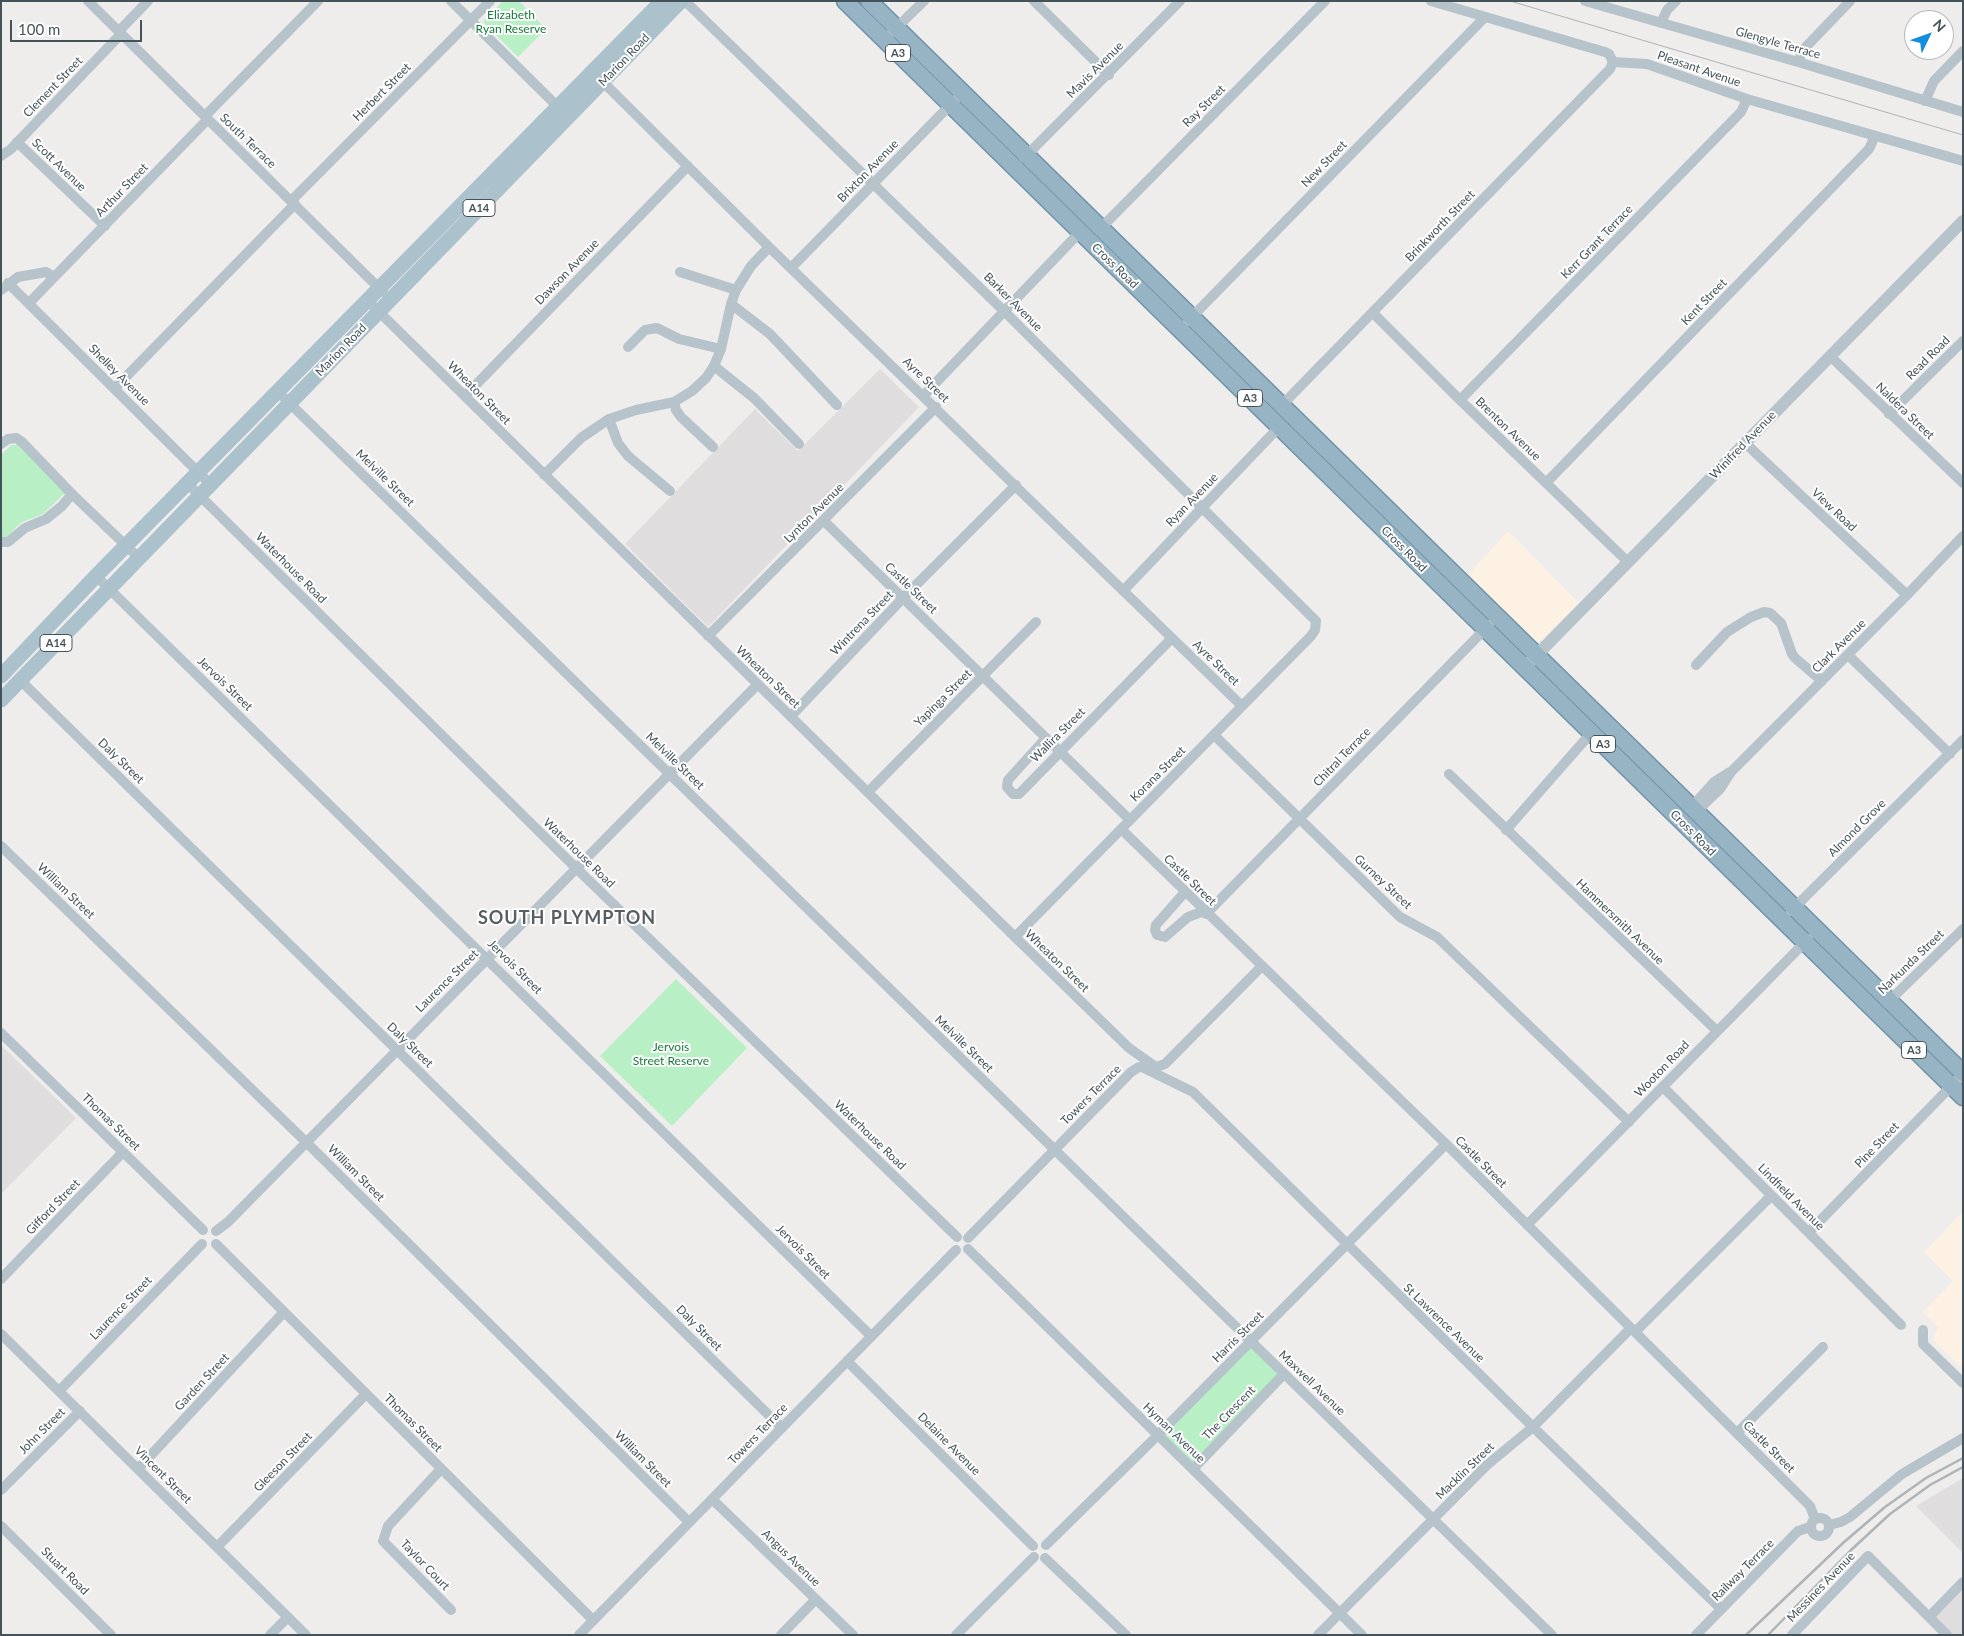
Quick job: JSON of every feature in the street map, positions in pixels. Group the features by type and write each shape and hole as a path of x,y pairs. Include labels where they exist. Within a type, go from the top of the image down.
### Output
{"highway":[{"name":"Cross Road","path":"845,1 885,40 957,98"},
{"name":"Cross Road","path":"869,1 896,28 957,98 1021,162 1080,232 1591,733 1794,908 1882,1008"},
{"name":"Cross Road","path":"1021,162 1100,228 1536,656 1804,943 1882,1008 1960,1083"},
{"path":"1325,471 1344,467 1341,488"}],"main road":[{"name":"Marion Road","path":"2,698 390,300 598,76 662,1"},
{"name":"Marion Road","path":"598,76 682,1"},
{"name":"Marion Road","path":"1,676 126,545 367,300 563,112"}],"street":[{"name":"South Terrace","path":"88,1 390,300"},
{"name":"Clement Street","path":"1,156 17,142 148,1"},
{"name":"Arthur Street","path":"29,303 105,226 206,117 318,1"},
{"path":"451,1 563,112"},
{"name":"Herbert Street","path":"115,388 490,1"},
{"name":"Barker Avenue","path":"685,1 1005,311 1312,615 1317,626"},
{"path":"885,40 924,1"},
{"path":"1034,1 1109,75"},
{"name":"Mavis Avenue","path":"1021,162 1180,1"},
{"name":"Ray Street","path":"1100,228 1325,1"},
{"path":"1431,1 1605,52 1611,57 1613,62"},
{"name":"Glengyle Terrace","path":"1585,1 1963,112"},
{"path":"1661,23 1667,10 1676,1"},
{"path":"1798,62 1803,50 1850,1"},
{"name":"New Street","path":"1180,329 1485,17"},
{"path":"1925,101 1934,81 1963,51"},
{"name":"Pleasant Avenue","path":"1613,62 1647,64 1748,99 1963,161"},
{"name":"Brinkworth Street","path":"1282,405 1610,69 1613,62"},
{"name":"Ayre Street","path":"598,76 791,268 924,395 1242,706"},
{"name":"Brixton Avenue","path":"791,268 957,98"},
{"name":"Kerr Grant Terrace","path":"1460,400 1741,112 1748,99"},
{"name":"Kent Street","path":"1546,483 1868,149 1875,136"},
{"name":"Scott Avenue","path":"17,142 105,226"},
{"name":"Dawson Avenue","path":"465,396 688,166"},
{"name":"Winifred Avenue","path":"1523,668 1963,221"},
{"path":"924,395 1080,232"},
{"path":"544,475 581,438 609,419 636,410 674,402 692,391 706,378 714,366 721,349 736,290 751,266 769,246"},
{"path":"5,287 18,276 40,272 50,274 54,278"},
{"path":"680,272 736,290"},
{"name":"Shelley Avenue","path":"5,287 29,303 115,388 198,472 206,490"},
{"name":"Wheaton Street","path":"367,300 1129,1048 1156,1068"},
{"path":"731,304 770,334 837,406"},
{"name":"Brenton Avenue","path":"1373,313 1628,562"},
{"path":"628,347 645,330 657,328 679,339 721,349"},
{"name":"Read Road","path":"1890,414 1963,341"},
{"name":"Naldera Street","path":"1830,356 1963,483"},
{"path":"714,366 754,398 799,444"},
{"name":"Melville Street","path":"277,391 1054,1150"},
{"path":"674,402 676,410 681,417 713,447"},
{"name":"Lynton Avenue","path":"708,636 936,407"},
{"path":"609,419 618,443 628,456 670,491"},
{"name":"Ryan Avenue","path":"1123,590 1279,426"},
{"path":"1,444 8,439 16,438 22,442 72,494 140,558"},
{"name":"View Road","path":"1745,443 1907,595"},
{"name":"Waterhouse Road","path":"187,483 206,490 576,868 957,1237"},
{"name":"Wintrena Street","path":"791,716 903,598 1016,485"},
{"path":"1,542 8,542 25,528 46,519 62,506 72,494"},
{"name":"Castle Street","path":"824,521 1130,820"},
{"name":"Clark Avenue","path":"1686,816 1714,782 1731,772 1963,536"},
{"name":"Jervois Street","path":"96,576 871,1336"},
{"path":"1696,665 1727,632 1751,617 1764,612 1770,613 1781,623 1795,658 1822,680"},
{"name":"Chitral Terrace","path":"1185,892 1156,925 1155,930 1158,935 1165,937 1188,917 1205,912 1496,618"},
{"name":"Yapinga Street","path":"868,792 1036,622"},
{"name":"Korana Street","path":"1015,937 1214,735 1310,636 1317,626"},
{"name":"Wallira Street","path":"1046,738 1008,780 1007,787 1013,794 1019,794 1172,638"},
{"path":"1848,655 1950,754"},
{"name":"Daly Street","path":"20,680 782,1428"},
{"name":"Laurence Street","path":"216,1231 228,1222 758,684"},
{"path":"1506,830 1591,733"},
{"name":"Gurney Street","path":"1214,735 1400,917 1437,937 1629,1122"},
{"name":"Almond Grove","path":"1782,920 1963,740"},
{"name":"Hammersmith Avenue","path":"1449,774 1717,1031"},
{"name":"Castle Street","path":"1121,830 1446,1144 1810,1506 1813,1523"},
{"name":"William Street","path":"1,846 306,1142 689,1522"},
{"name":"Narkunda Street","path":"1882,1008 1963,929"},
{"name":"Wooton Road","path":"1527,1226 1816,931"},
{"path":"1156,1068 1165,1064 1179,1051 1262,966"},
{"name":"Thomas Street","path":"1,1032 203,1230"},
{"name":"Towers Terrace","path":"968,1238 1131,1072 1142,1067 1156,1068"},
{"name":"St Lawrence Avenue","path":"1142,1067 1194,1092 1346,1244 1721,1609"},
{"name":"Pine Street","path":"1809,1232 1960,1083"},
{"name":"Lindfield Avenue","path":"1662,1087 1901,1324"},
{"name":"Harris Street","path":"1046,1545 1158,1435 1446,1144"},
{"name":"Maxwell Avenue","path":"1054,1150 1552,1635"},
{"name":"Gifford Street","path":"1,1279 123,1152"},
{"name":"Macklin Street","path":"1318,1635 1487,1465 1533,1427 1772,1196"},
{"path":"209,1228 216,1231 219,1239 216,1244 210,1247 202,1244 200,1237 203,1230 209,1228"},
{"path":"962,1235 968,1238 970,1243 968,1250 964,1252 956,1250 953,1244 957,1237 962,1235"},
{"name":"Laurence Street","path":"59,1391 202,1244"},
{"name":"Thomas Street","path":"216,1244 593,1620"},
{"name":"Towers Terrace","path":"579,1635 956,1250"},
{"name":"Hyman Avenue","path":"968,1250 1362,1635"},
{"name":"Garden Street","path":"138,1468 284,1312"},
{"path":"1923,1330 1923,1344 1963,1383"},
{"name":"Vincent Street","path":"1,1334 306,1635"},
{"path":"1737,1433 1823,1347"},
{"name":"Delaine Avenue","path":"847,1361 1033,1546"},
{"name":"The Crescent","path":"1192,1469 1284,1374"},
{"name":"Gleeson Street","path":"217,1547 366,1394"},
{"name":"John Street","path":"1,1490 80,1411"},
{"path":"1829,1525 1850,1517 1902,1474 1963,1438"},
{"name":"Taylor Court","path":"442,1469 388,1526 383,1541 451,1610"},
{"name":"Angus Avenue","path":"712,1499 853,1635"},
{"path":"1824,1519 1829,1525 1827,1532 1822,1536 1814,1533 1813,1523 1824,1519"},
{"name":"Railway Terrace","path":"1696,1635 1798,1531 1813,1523"},
{"name":"Stuart Road","path":"1,1526 111,1635"},
{"path":"1038,1543 1046,1545 1048,1551 1046,1558 1038,1560 1034,1557 1031,1551 1033,1546 1038,1543"},
{"name":"Messines Avenue","path":"1792,1635 1868,1556 1929,1616"},
{"path":"956,1635 1034,1557"},
{"path":"1046,1558 1126,1635"},
{"path":"1947,1635 1929,1616 1963,1582"},
{"path":"781,1635 816,1599"},
{"path":"270,1635 288,1617"}],"shaded area":[{"path":"880,369 919,407 708,627 625,544 755,409 798,451"},
{"path":"1508,531 1579,603 1542,639 1536,642 1530,640 1467,576"},
{"path":"1,1045 76,1118 1,1194"},
{"path":"1963,1212 1963,1369 1933,1340 1938,1327 1923,1312 1953,1281 1924,1252"},
{"path":"1963,1478 1963,1553 1916,1506"},
{"path":"1963,1590 1963,1635 1952,1635 1935,1618"}],"green space":[{"name":"Elizabeth Ryan Reserve","path":"503,1 519,1 546,29 518,57 483,22"},
{"path":"11,445 19,445 66,492 43,514 22,522 3,540 1,538 1,455"},
{"name":"Jervois Street Reserve","path":"676,979 747,1048 672,1126 600,1056"},
{"path":"1251,1342 1283,1374 1192,1469 1158,1436"}],"tram line":[{"path":"1510,1 1963,135"}],"railway":[{"path":"1746,1635 1843,1543 1885,1507 1926,1478 1963,1458"},
{"path":"1768,1635 1850,1551 1890,1514 1930,1485 1963,1467"}],"district":[{"name":"SOUTH PLYMPTON","path":"567,918"}]}
